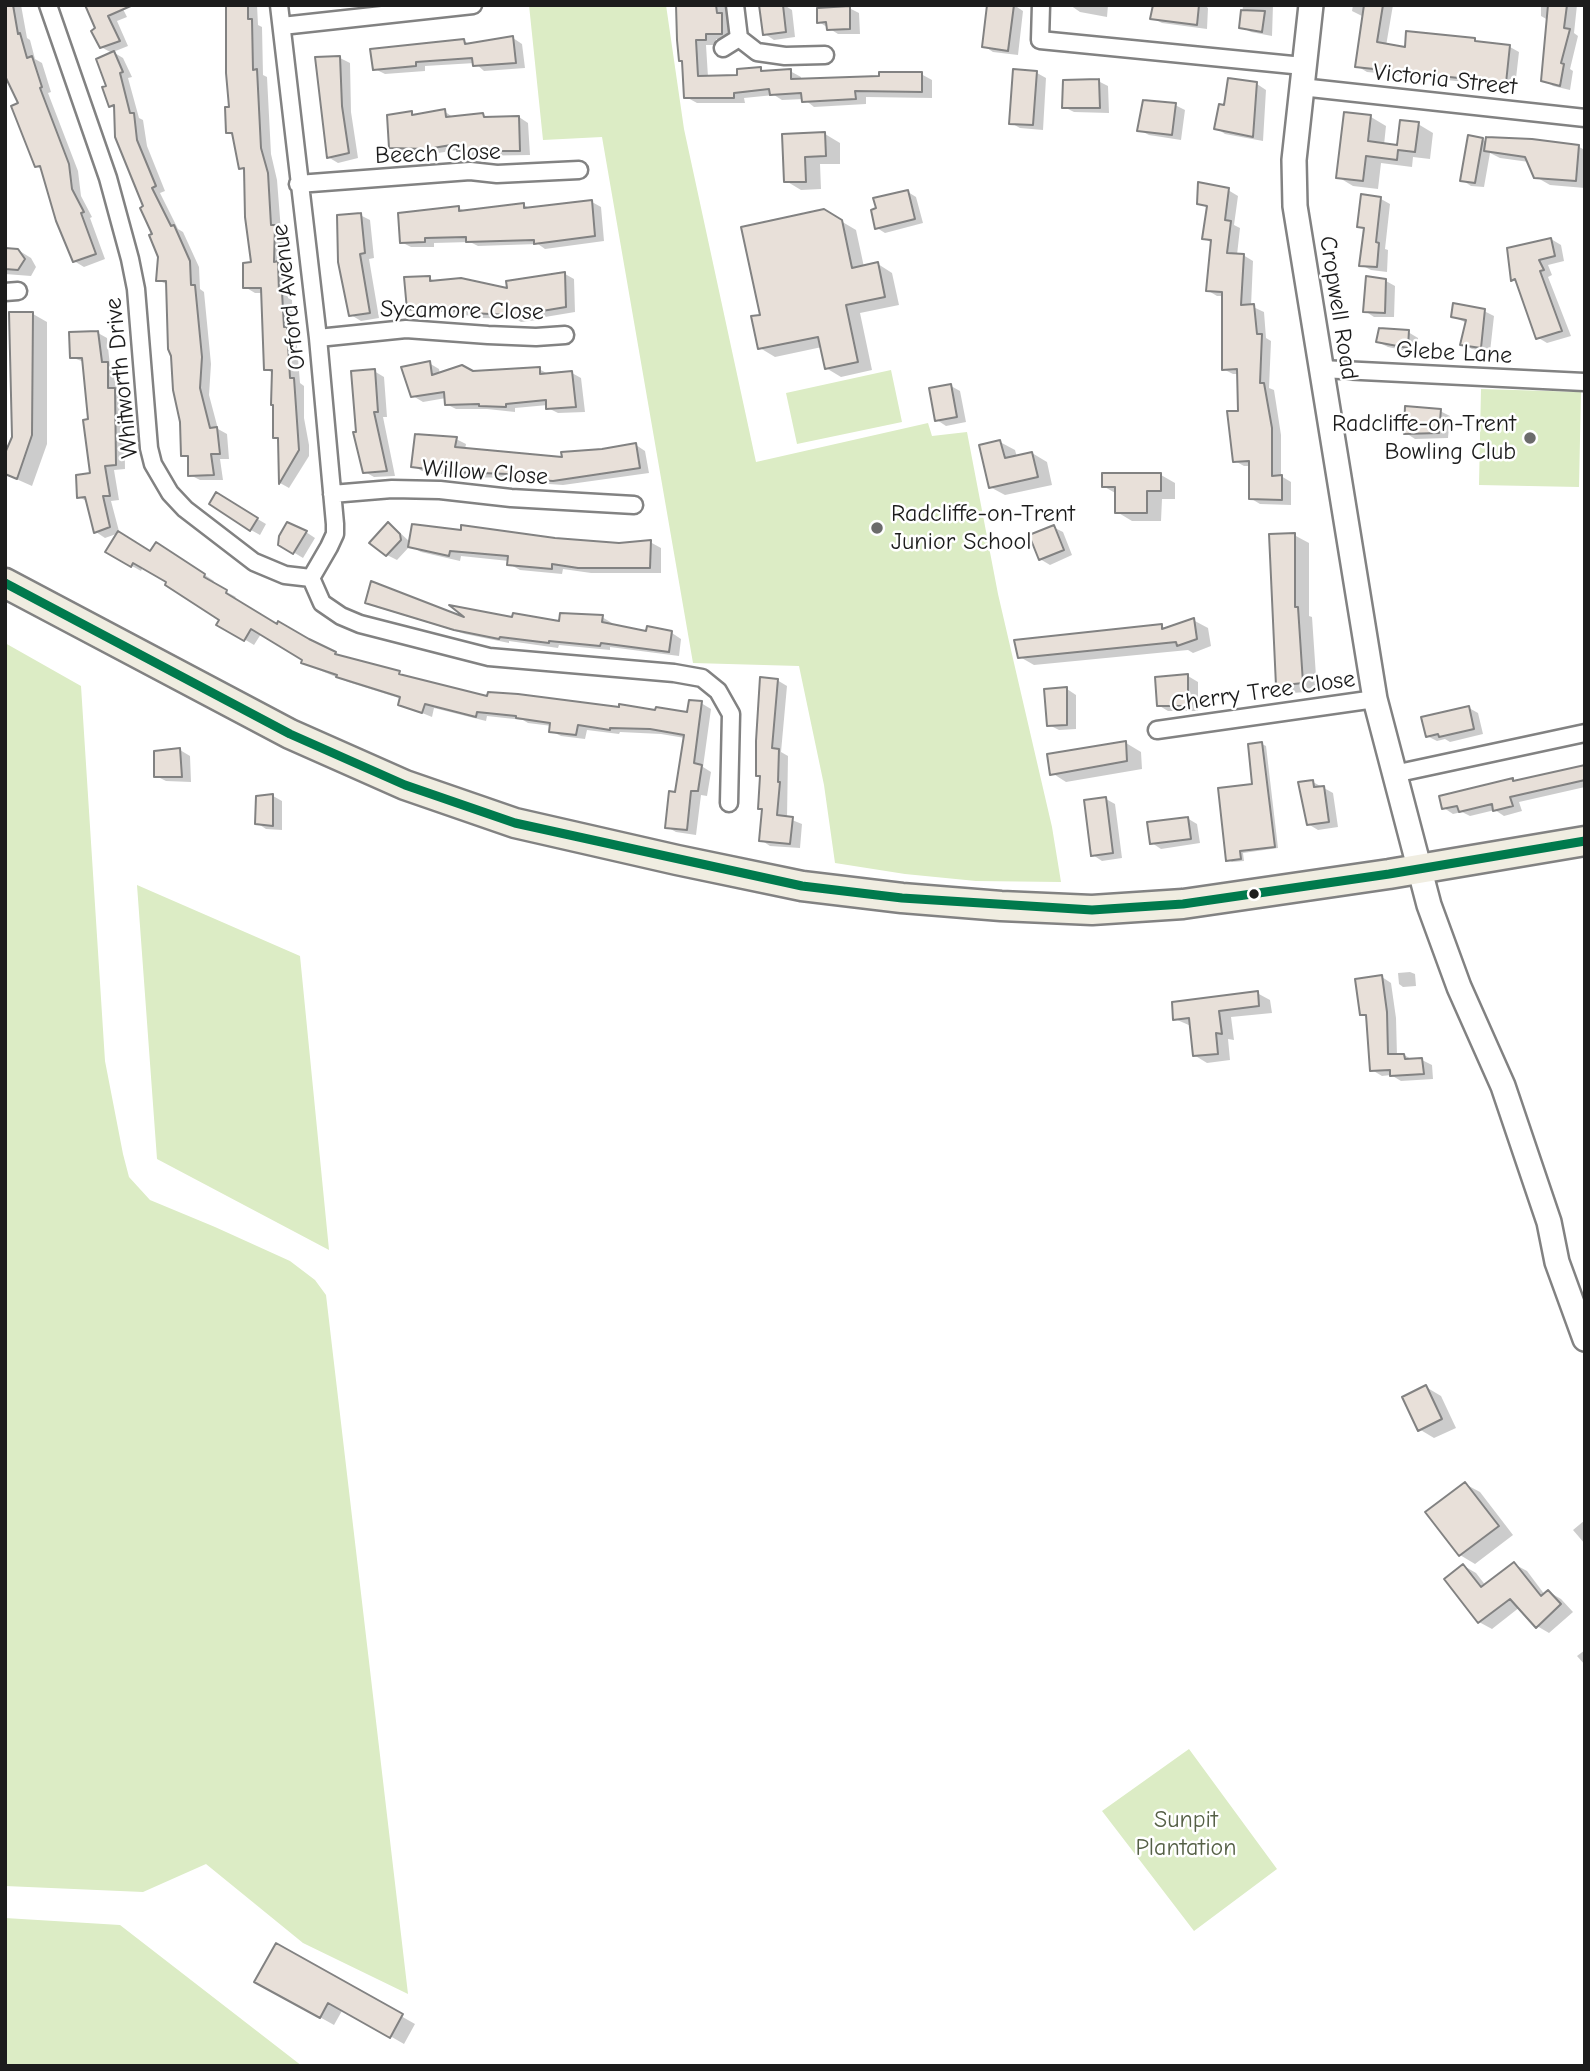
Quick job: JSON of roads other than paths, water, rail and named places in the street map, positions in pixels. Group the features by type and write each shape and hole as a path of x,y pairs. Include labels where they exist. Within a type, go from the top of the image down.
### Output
{"highway":[{"path":"5,583 290,734 405,785 515,823 789,883 902,898 1092,910 1183,904 1419,870 1585,841"}],"street":[{"name":"Whitworth Drive","path":"48,5 108,178 130,259 136,289 149,448 153,464 170,493 185,509 254,562 285,575 311,578"},
{"name":"Orford Avenue","path":"279,5 318,338 335,534 311,578"},
{"path":"282,26 473,5"},
{"path":"735,5 739,38 757,52 785,56 825,55"},
{"name":"Victoria Street","path":"1041,5 1040,40 1585,118"},
{"name":"Cropwell Road","path":"1311,5 1294,160 1294,206 1375,699 1429,905 1459,987 1503,1086 1549,1222 1557,1262 1585,1339"},
{"path":"723,48 739,38"},
{"name":"Beech Close","path":"298,184 470,171 497,174 579,170"},
{"name":"Sycamore Close","path":"318,338 405,329 488,335 565,335"},
{"name":"Glebe Lane","path":"1321,369 1584,382"},
{"name":"Willow Close","path":"332,494 393,489 440,490 512,498 634,505"},
{"path":"311,578 322,603 341,617 456,649 489,657 674,673 702,678 718,691 731,714 729,803"},
{"name":"Cherry Tree Close","path":"1157,730 1375,699"},
{"path":"1394,774 1585,733"}],"place":[{"name":"Radcliffe-on-Trent Bowling Club","path":"1530,438"},
{"name":"Radcliffe-on-Trent Junior School","path":"877,528"}],"park label":[{"name":"Sunpit Plantation","path":"1186,1834"}]}
